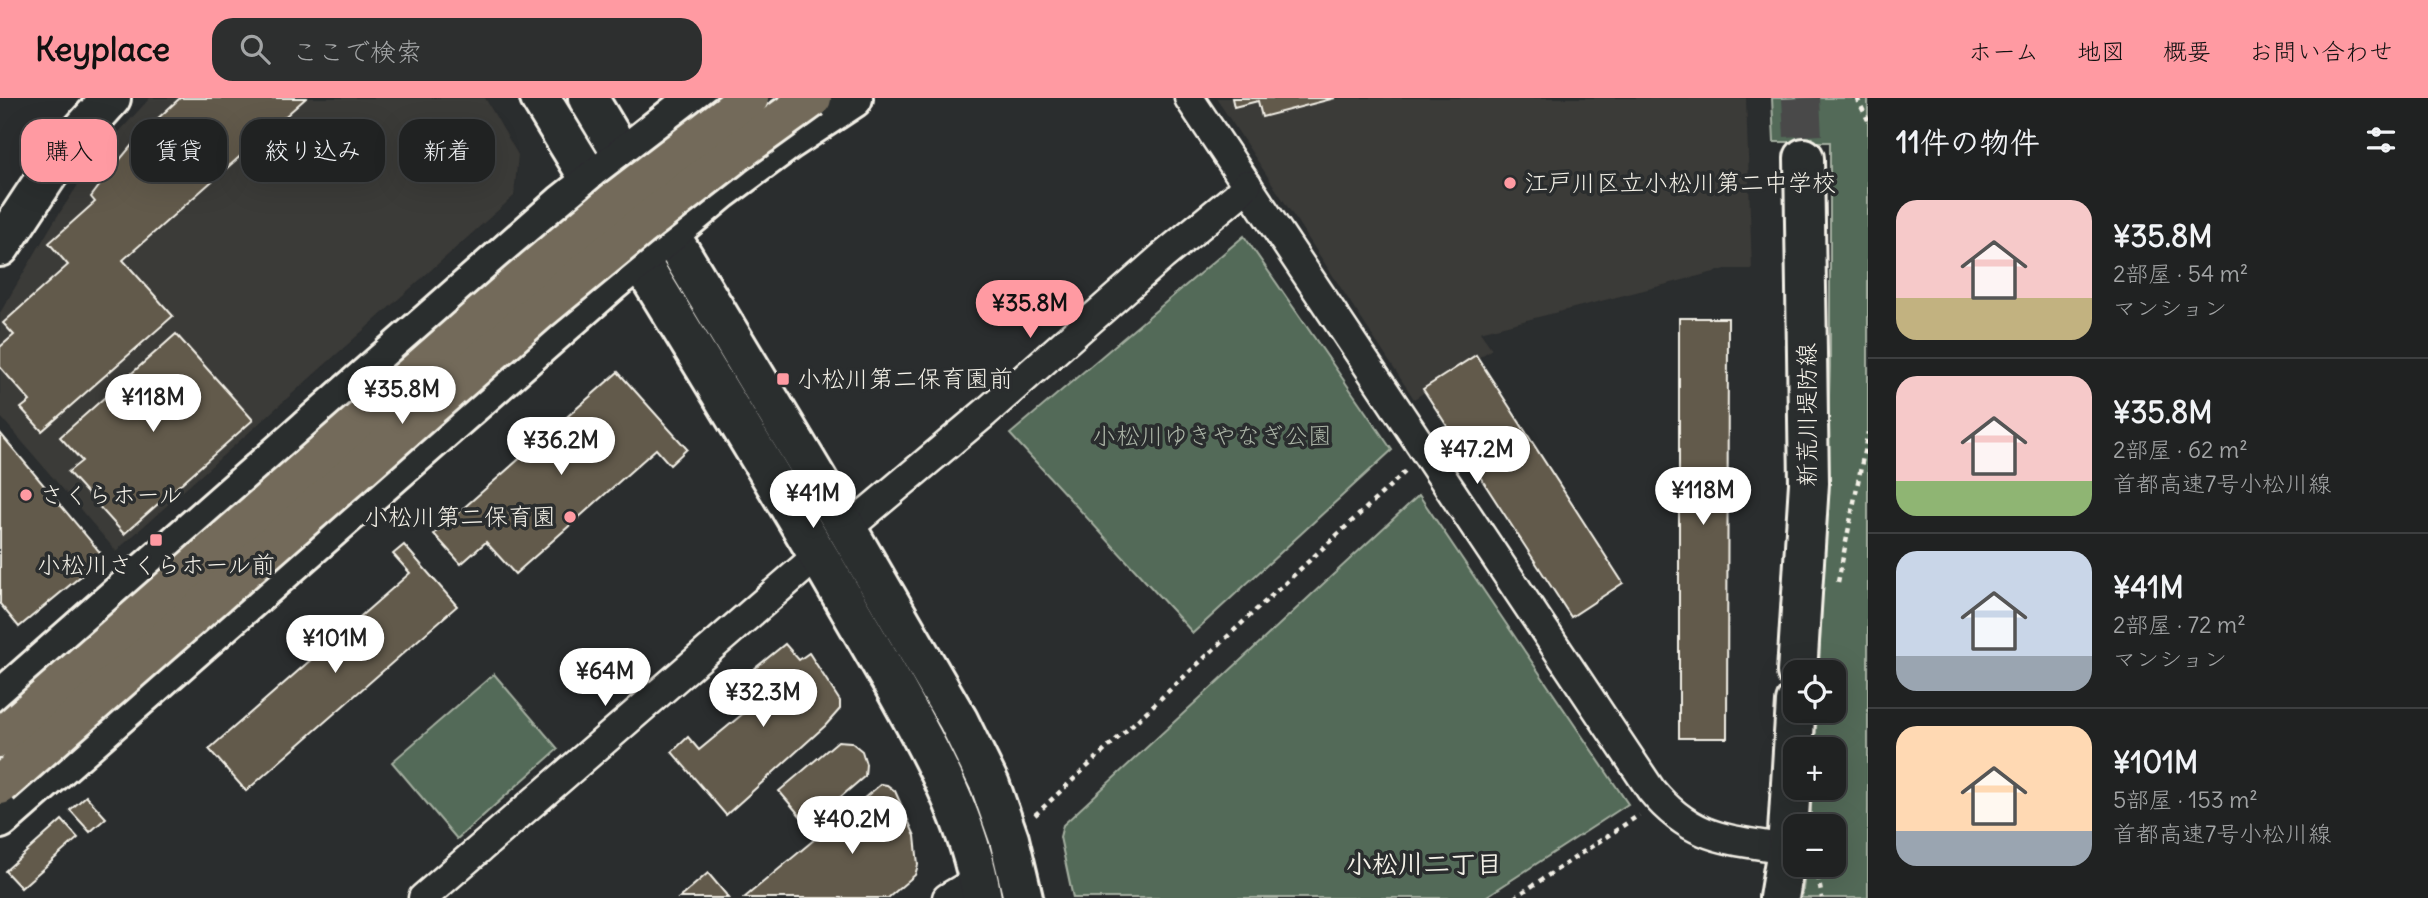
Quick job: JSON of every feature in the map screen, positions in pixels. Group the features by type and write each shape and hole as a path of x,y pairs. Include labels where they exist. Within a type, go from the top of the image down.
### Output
{"highway":[{"path":"0,738 519,282 616,200 749,98"},
{"path":"0,785 541,310 639,228 812,98"}],"street":[{"path":"0,247 62,153 111,98"},
{"path":"540,98 640,258 818,555 938,766 970,843 969,892"},
{"path":"588,98 847,529 958,720 990,785 1009,839 1023,898"},
{"path":"0,700 591,181 697,98"},
{"path":"0,818 640,258 721,190 789,140 853,98"},
{"path":"1189,98 1651,790 1667,809 1694,829 1783,854"},
{"name":"新荒川堤防線","path":"1798,660 1808,483 1804,158"},
{"path":"847,529 985,414 1077,330 1237,196 1247,184"},
{"path":"423,898 818,555"},
{"path":"1797,723 1800,814"},
{"path":"1779,898 1791,877"}],"path":[{"path":"1857,98 1868,120"},
{"path":"1836,594 1868,432"},
{"path":"1032,817 1415,463"},
{"path":"1514,898 1645,811"},
{"path":"1811,877 1822,898"}],"shaded area":[{"path":"150,98 485,98 518,155 514,196 116,551 0,416 0,313 80,182 117,182 117,134"},
{"name":"江戸川区立小松川第二中学校","path":"1216,98 1746,98 1752,269 1726,269 1480,332 1492,349 1414,399"}],"green space":[{"path":"1772,98 1868,98 1868,898 1802,898 1805,877 1846,877 1846,814 1811,814 1811,800 1846,800 1846,737 1816,737 1816,723 1846,723 1846,660 1819,660 1830,367 1830,142 1774,142"},
{"name":"小松川ゆきやなぎ公園","path":"1244,236 1392,450 1193,633 1010,434"},
{"path":"1419,495 1628,804 1484,898 1073,898 1060,837 1063,825"},
{"path":"494,674 558,749 457,839 392,762"}],"building":[{"path":"180,98 306,98 282,119 241,119 241,156 227,168 227,119 157,119"},
{"path":"1232,98 1335,98 1262,117 1258,101 1234,107"},
{"path":"131,146 131,182 211,182 123,260 173,316 42,431 21,408 30,401 0,367 0,347 14,335 3,323 68,265 49,243 95,202 91,197 102,182 117,182 117,163"},
{"path":"1679,318 1728,318 1727,738 1679,738"},
{"path":"176,334 253,420 124,534 68,472 82,461 60,437"},
{"path":"1476,355 1623,583 1571,617 1423,389"},
{"path":"618,372 687,449 670,465 656,449 515,574 486,542 461,564 434,534"},
{"name":"さくらホール","path":"0,433 104,557 19,627 0,604"},
{"path":"404,545 457,606 246,791 209,749 410,573 393,554"},
{"path":"785,644 799,660 809,653 840,701 840,709 825,726 726,815 672,752 688,737 699,750 756,703 738,682"},
{"path":"838,741 851,742 862,751 866,764 865,776 808,825 779,791"},
{"path":"881,784 895,791 915,836 918,865 915,875 888,898 744,898"},
{"path":"86,796 106,818 90,832 70,810"},
{"path":"62,820 78,838 21,888 5,871"},
{"path":"708,873 729,898 679,898"}],"tunnel":[{"path":"1801,98 1804,158"}],"place":[{"name":"江戸川区立小松川第二中学校","path":"1510,183"},
{"name":"小松川第二保育園前","path":"783,379"},
{"name":"さくらホール","path":"26,495"},
{"name":"小松川第二保育園","path":"570,517"},
{"name":"小松川さくらホール前","path":"156,540"}],"district":[{"name":"小松川二丁目","path":"1424,864"}]}
